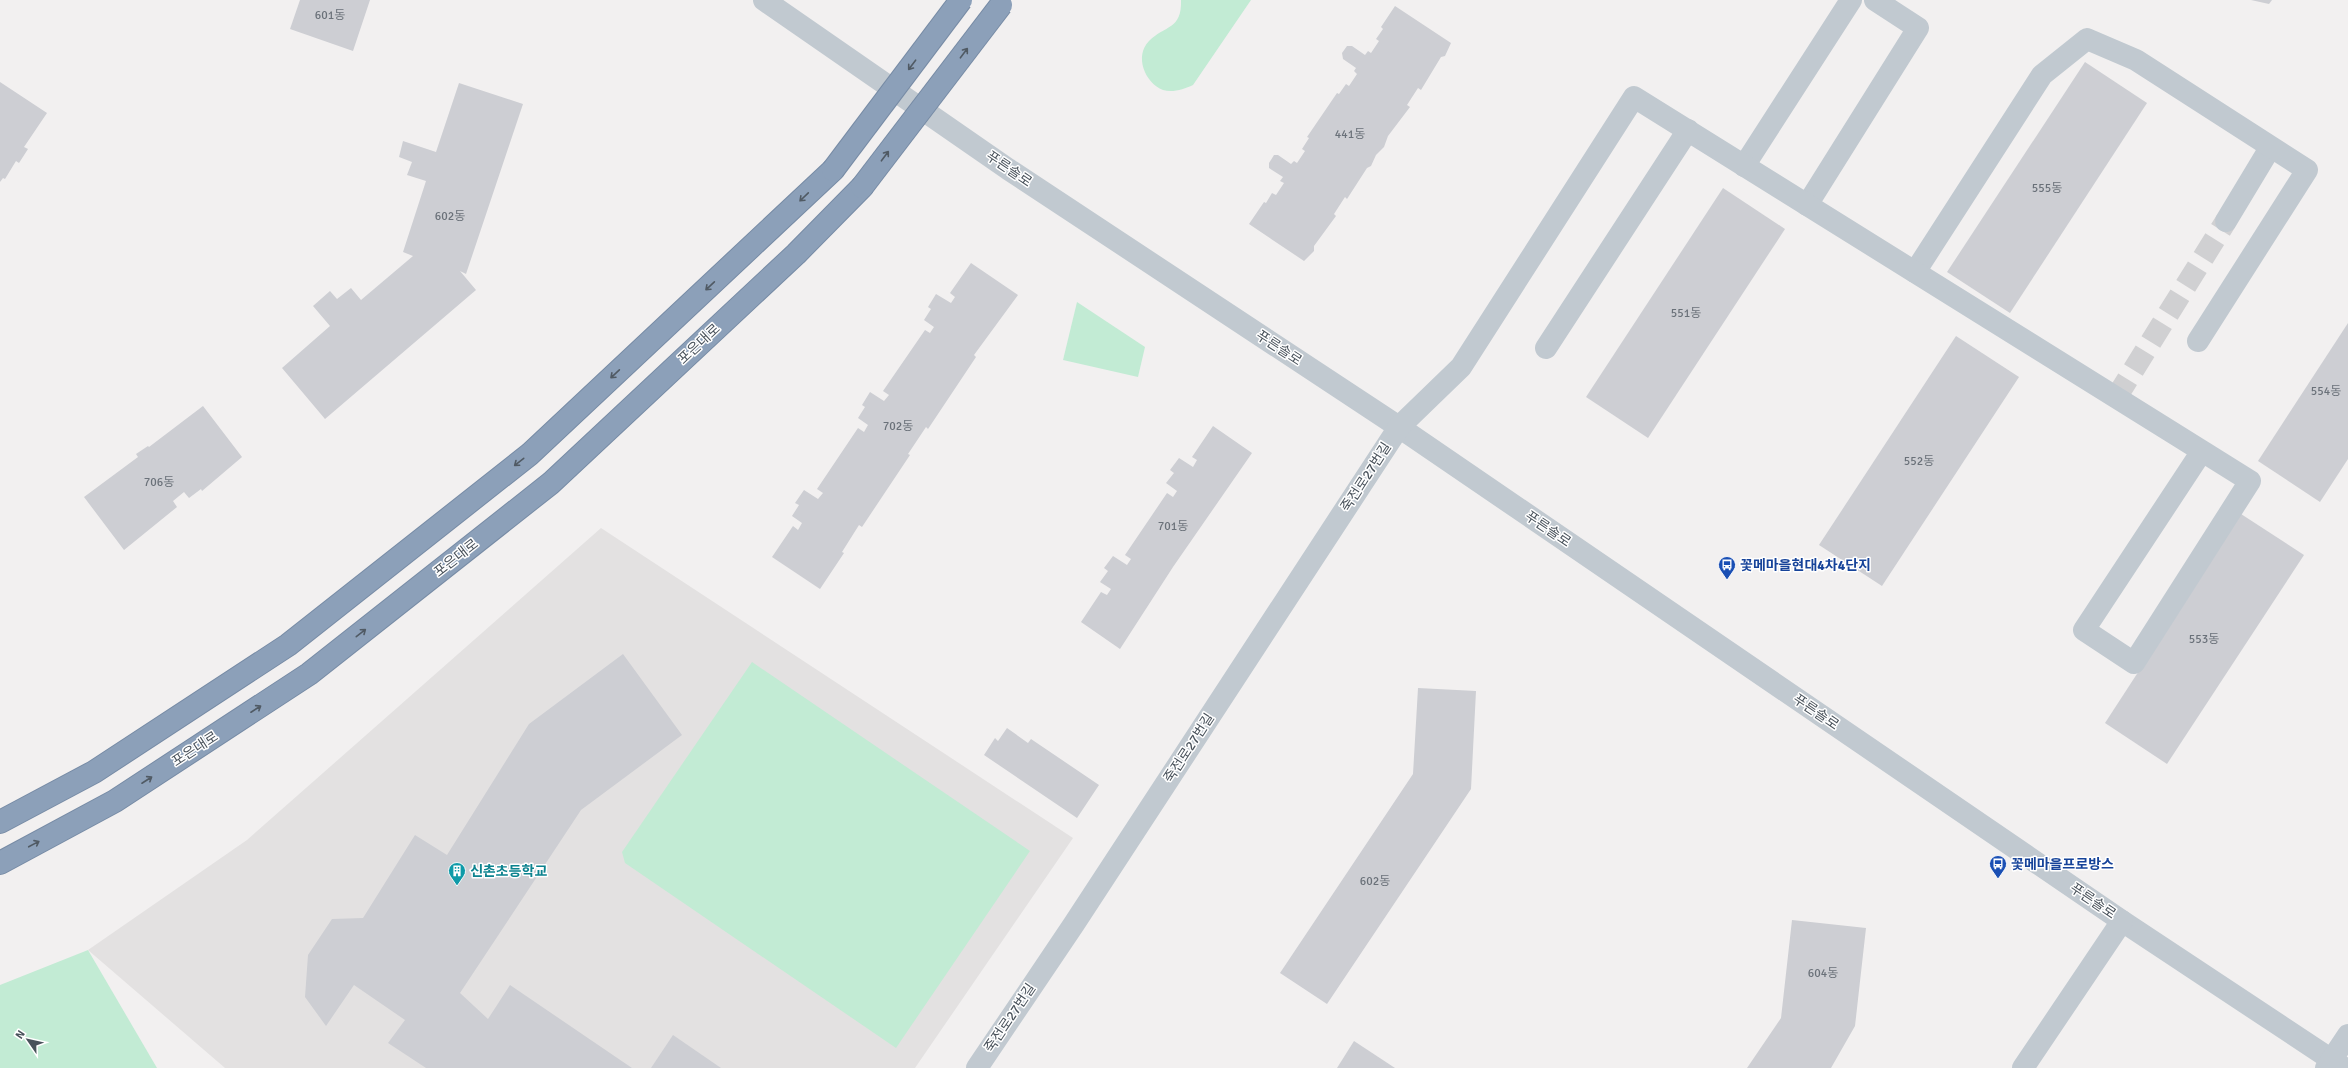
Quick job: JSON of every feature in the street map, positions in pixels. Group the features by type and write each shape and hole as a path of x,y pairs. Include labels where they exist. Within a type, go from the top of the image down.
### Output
{"highway":[{"path":"0,822 94,772 288,645 530,454 833,170 961,0"},
{"name":"포은대로","path":"0,863 115,801 309,674 551,483 796,254 862,188 1002,2"}],"street":[{"name":"푸른솔로","path":"764,0 1008,169 1399,426 2334,1065"},
{"path":"1744,166 1851,0"},
{"path":"1807,205 1918,28 1875,0"},
{"path":"1915,272 2042,75 2087,39 2136,60 2270,148 2307,170 2198,341"},
{"name":"죽전로27번길","path":"977,1068 1078,918 1399,426 1462,366 1634,97 1688,130"},
{"path":"1546,348 1688,130 1744,166 1915,272 2202,451 2250,481 2134,663 2084,630 2202,451"},
{"path":"2226,221 2270,148"},
{"path":"2023,1068 2122,921"},
{"path":"2334,1065 2348,1035"}],"shaded area":[{"path":"601,528 1073,838 915,1068 225,1068 88,950 247,840"}],"green space":[{"path":"1181,0 1251,0 1193,85 1178,90 1167,91 1151,82 1144,68 1142,54 1149,41 1176,22 1181,10"},
{"path":"1077,302 1145,347 1138,377 1063,360"},
{"path":"752,662 1030,851 896,1048 625,863 622,852"},
{"path":"88,950 157,1068 0,1068 0,985"}],"building":[{"path":"300,0 370,0 353,51 290,29"},
{"path":"2251,0 2272,0 2269,4"},
{"path":"1395,6 1451,43 1445,56 1441,57 1421,90 1418,88 1407,105 1410,107 1388,136 1384,147 1376,155 1371,166 1367,168 1347,199 1345,197 1334,214 1336,216 1314,246 1314,251 1304,261 1249,224 1264,202 1266,203 1272,193 1276,195 1284,183 1280,181 1283,177 1269,168 1269,163 1274,155 1278,155 1291,164 1294,161 1297,163 1305,151 1302,149 1309,138 1307,137 1337,93 1339,94 1346,84 1349,86 1357,74 1354,71 1356,68 1343,59 1342,53 1347,46 1352,46 1365,55 1368,51 1371,53 1379,41 1376,39 1383,29 1381,27"},
{"path":"2085,62 2147,103 2010,313 1947,272"},
{"path":"0,82 47,113 24,147 28,149 19,163 16,161 5,179 3,178 0,182"},
{"path":"459,83 523,104 466,274 460,271 476,290 325,419 282,368 330,326 313,306 330,291 337,299 351,288 361,300 413,256 403,252 426,181 407,175 412,162 399,157 403,141 436,152"},
{"path":"1723,188 1785,229 1648,438 1586,397"},
{"path":"971,263 1018,295 974,355 976,357 928,429 926,427 908,454 910,455 862,527 859,525 842,552 844,553 820,589 772,557 793,526 798,530 802,523 792,516 799,505 795,503 804,490 818,499 823,493 817,489 858,428 864,432 868,425 858,418 865,407 862,405 870,392 884,401 889,395 883,391 925,330 930,333 934,327 924,320 931,309 928,307 936,294 951,303 955,297 950,293"},
{"path":"2348,323 2348,459 2320,502 2258,461"},
{"path":"1956,336 2019,377 1882,586 1819,545"},
{"path":"203,406 242,457 202,491 201,489 189,498 184,492 173,501 177,507 124,550 84,497 138,457 136,454 148,446 149,447"},
{"path":"1213,426 1252,453 1173,567 1120,649 1081,622 1101,592 1107,595 1111,589 1100,582 1108,571 1104,568 1113,556 1127,565 1131,559 1125,555 1167,493 1173,497 1177,491 1166,483 1174,473 1170,470 1179,458 1193,467 1197,460 1192,457"},
{"path":"2241,514 2304,555 2167,764 2105,723"},
{"name":"신촌초등학교","path":"623,654 682,735 581,810 460,993 488,1019 510,985 632,1068 426,1068 388,1043 405,1020 354,985 326,1026 305,997 308,955 332,919 363,918 415,835 447,855 529,724"},
{"path":"1418,688 1476,691 1471,789 1327,1004 1280,973 1413,774"},
{"path":"1007,728 1028,743 1031,739 1099,785 1077,818 984,755 995,738 998,741"},
{"path":"1792,920 1866,928 1855,1026 1831,1068 1747,1068 1781,1018"},
{"path":"673,1035 721,1068 651,1068"},
{"path":"1354,1041 1395,1068 1337,1068"}],"tunnel":[{"path":"2116,398 2226,221"}],"place":[{"name":"꽃메마을현대4차4단지","path":"1727,580"},
{"name":"꽃메마을프로방스","path":"1998,879"},
{"name":"신촌초등학교","path":"457,886"}]}
